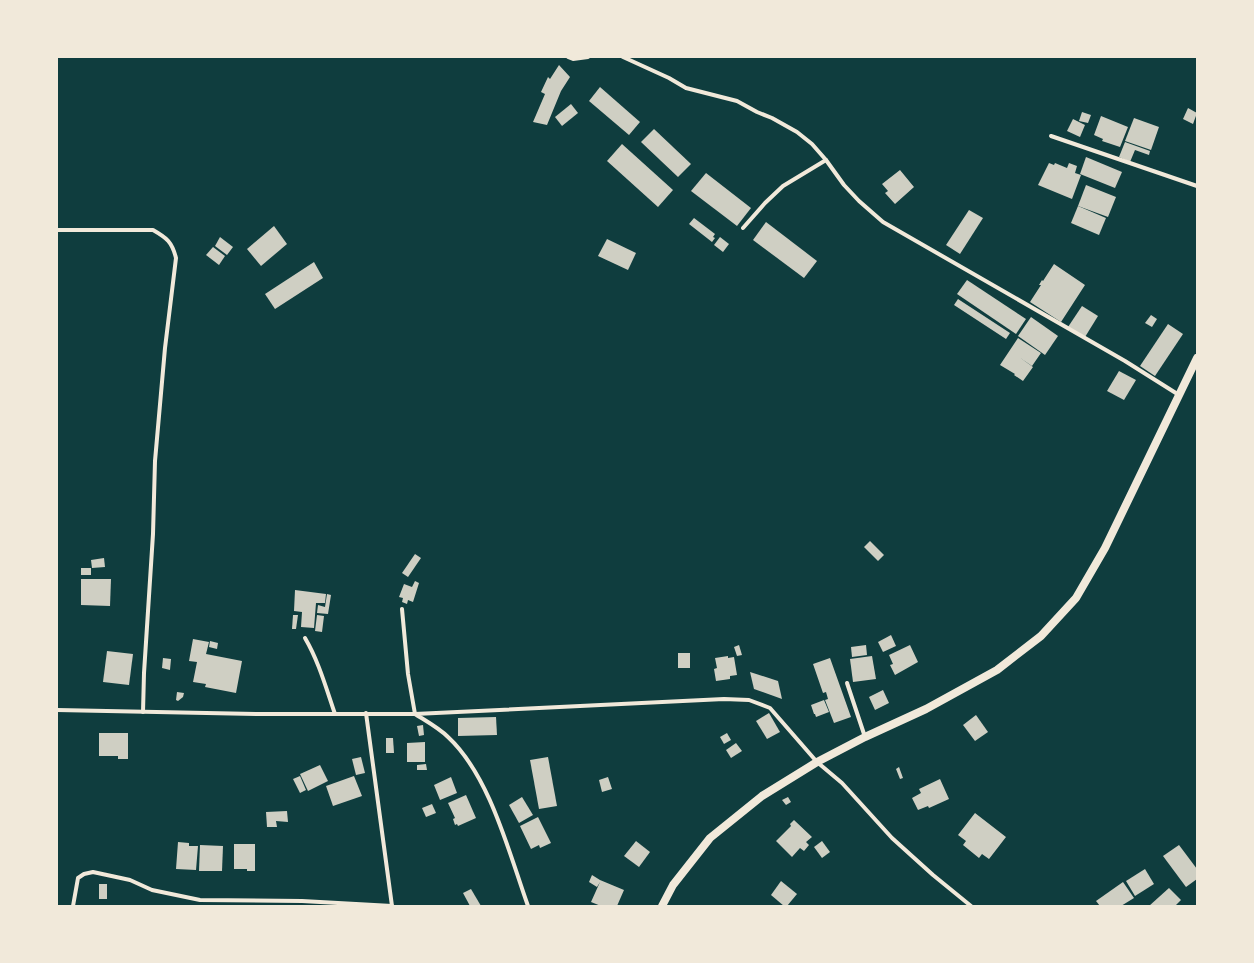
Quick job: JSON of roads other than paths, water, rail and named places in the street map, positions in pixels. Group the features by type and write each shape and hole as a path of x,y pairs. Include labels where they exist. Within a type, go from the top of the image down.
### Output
{"main road":[{"path":"662,906 674,885 710,838 762,796 817,762 865,737 926,709 997,670 1041,636 1076,598 1105,548 1197,358"}],"street":[{"path":"568,57 588,57"},
{"path":"623,57 669,78 686,88 737,101 797,132 812,144 844,185 859,201 883,222 1125,361 1179,396"},
{"path":"1051,136 1197,186"},
{"path":"744,228 765,203 783,186 826,160"},
{"path":"57,230 153,230 165,237 173,246 176,258 165,348 155,460 153,534 143,712"},
{"path":"402,609 408,674 416,714 448,736 475,771 502,830 528,906"},
{"path":"305,638 319,665 335,714"},
{"path":"847,683 865,737"},
{"path":"57,710 416,714 724,698 749,700 770,708 817,762 842,783 892,838 933,875 971,906"},
{"path":"73,906 78,878 84,874 93,872 130,880 152,890 200,900 302,901 392,906 366,713"}]}
